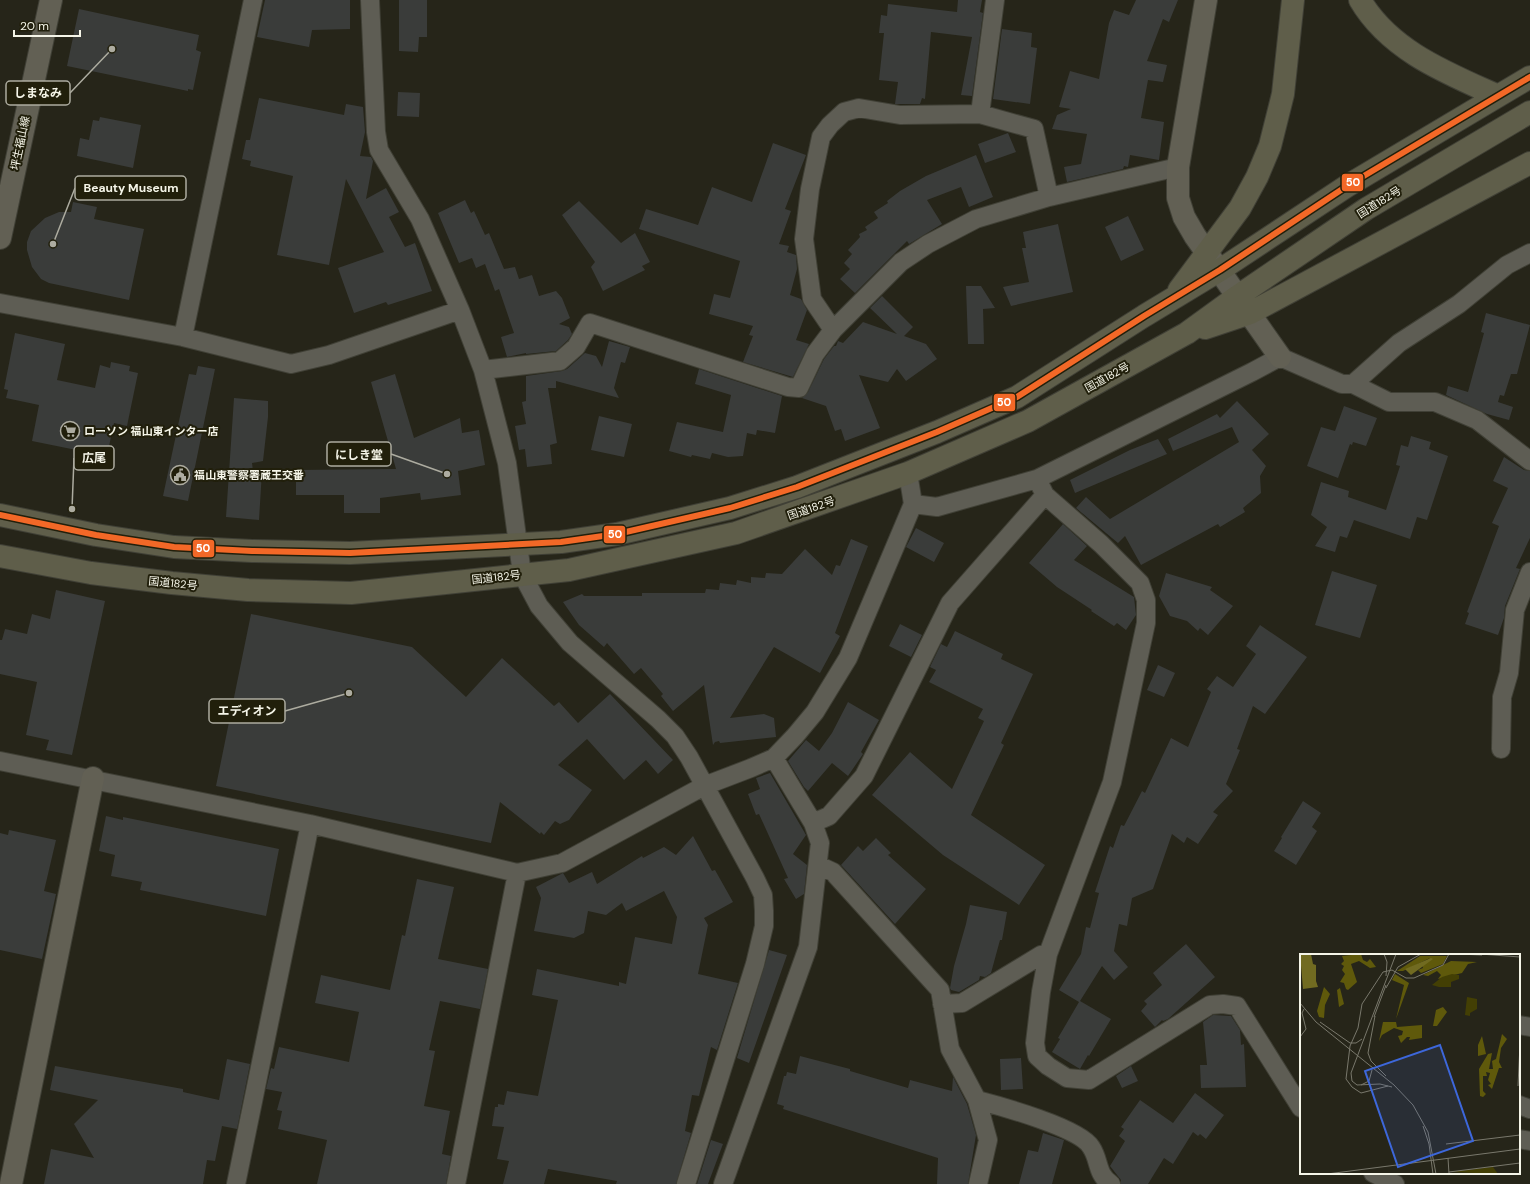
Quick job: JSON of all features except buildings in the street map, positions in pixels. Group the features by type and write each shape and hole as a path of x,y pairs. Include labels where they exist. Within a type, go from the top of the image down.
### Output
{"highway":[{"path":"1174,298 1240,208 1257,177 1270,146 1283,94 1293,0"},
{"path":"1360,0 1367,11 1388,34 1417,57 1454,77 1498,96"},
{"path":"0,515 96,535 174,547 252,552 350,553 561,542 617,534 730,508 797,487 937,432 1018,397 1220,270 1347,186 1530,77"},
{"name":"国道182号","path":"0,556 91,574 248,590 351,593 569,570 736,533 908,473 1028,421 1187,333 1244,304 1366,209 1530,112"},
{"path":"1244,304 1530,163"}],"street":[{"name":"坪生福山線","path":"0,238 51,0"},
{"path":"183,337 253,0"},
{"path":"370,0 379,150 420,220 460,310 483,370 507,463 522,574 539,606 570,643 658,719 675,736 689,757 763,895 764,926 755,964 686,1184"},
{"path":"980,114 995,0"},
{"path":"1206,0 1178,167 1178,198 1184,217 1280,357 1342,384 1354,384 1389,402 1435,402 1478,420 1530,461"},
{"path":"833,330 812,299 804,239 810,189 821,137 830,125 844,112 859,108 900,115 980,114 1034,129 1049,196"},
{"path":"483,370 560,361 576,347 590,323 788,387 799,388 815,354 833,330 901,262 928,244 976,219 1049,196 1178,167"},
{"path":"1354,384 1399,343 1459,304 1507,265 1530,253"},
{"path":"0,303 183,337 291,364 329,355 460,310"},
{"path":"914,504 937,507 1037,479 1280,357"},
{"path":"0,761 92,778 310,824 516,873 562,863 653,812 704,786 774,758 795,736 815,712 848,658 914,504 908,473"},
{"path":"1037,479 1045,495 1101,544 1140,583 1146,600 1146,623 1112,782 1048,954 1041,992 1036,1035 1037,1056 1048,1066 1067,1078 1089,1080 1210,1005 1223,1004 1237,1006 1298,1100"},
{"path":"813,823 830,816 864,776 950,602 1045,495"},
{"path":"1500,749 1502,697 1509,673 1516,610 1530,572"},
{"path":"723,1184 808,946 818,865 820,843 813,823 774,758"},
{"path":"11,1184 92,778"},
{"path":"236,1184 310,824"},
{"path":"818,865 833,872 940,990 950,1049 977,1100 988,1140 978,1184"},
{"path":"456,1184 516,873"},
{"path":"942,1004 962,1003 1041,955 1048,954"},
{"path":"1520,1025 1530,1027"},
{"path":"977,1100 1074,1133 1091,1146 1103,1178 1111,1184"},
{"path":"1520,1105 1530,1109"},
{"path":"1520,1139 1530,1141"},
{"path":"1375,1174 1395,1184"}],"transit line":[{"name":"50","path":"0,515 96,535 174,547 252,551 350,553 561,542 617,534 730,508 797,487 937,432 1017,397 1144,316 1220,270 1347,186 1530,77"}],"place":[{"name":"しまなみ","path":"112,49"},
{"name":"Beauty Museum","path":"53,244"},
{"name":"ローソン 福山東インター店","path":"70,431"},
{"name":"にしき堂","path":"447,474"},
{"name":"福山東警察署蔵王交番","path":"180,475"},
{"name":"広尾","path":"72,509"},
{"name":"エディオン","path":"349,693"}]}
